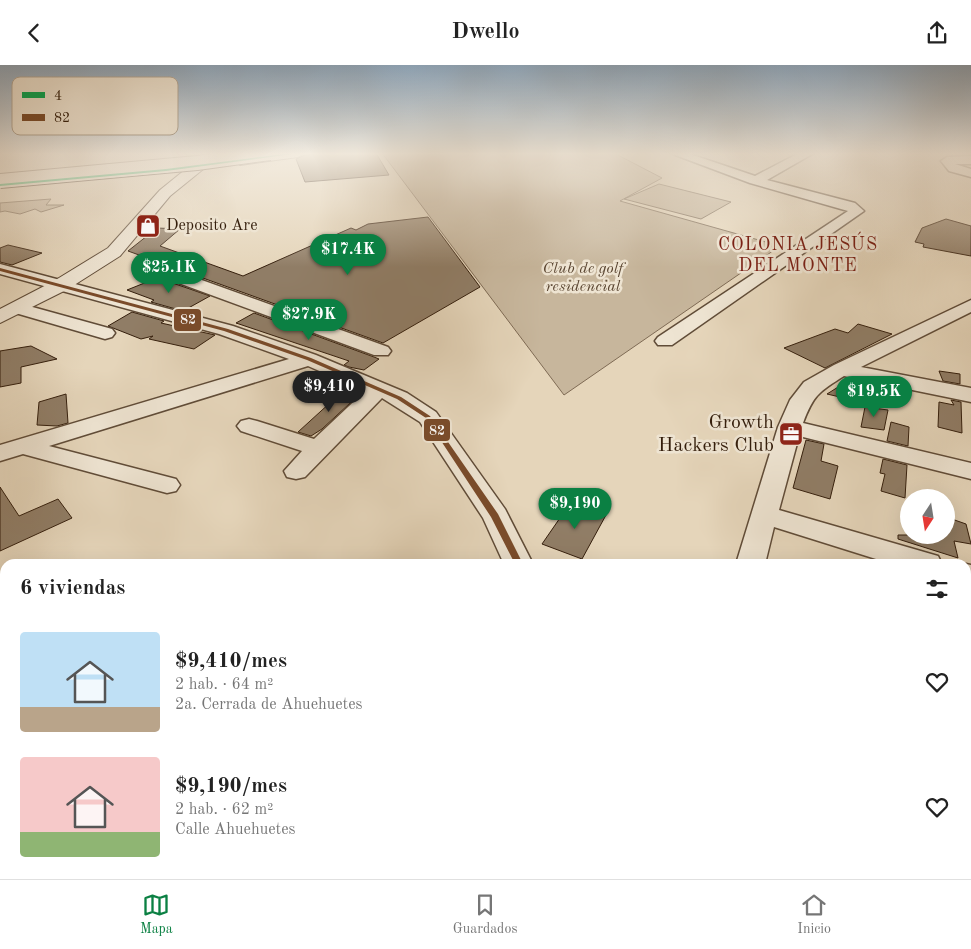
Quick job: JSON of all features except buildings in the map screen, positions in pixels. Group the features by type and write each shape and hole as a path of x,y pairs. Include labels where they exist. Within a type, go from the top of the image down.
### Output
{"street":[{"path":"0,317 61,285 114,252 168,191"},
{"path":"665,341 857,211 842,203 798,191"},
{"path":"0,269 226,330 309,359 399,398 428,417 494,516 516,559"},
{"path":"171,274 381,351"},
{"path":"752,559 790,427 801,400 812,387 841,369 971,305"},
{"path":"18,308 105,333"},
{"path":"10,450 309,359"},
{"path":"841,369 971,395"},
{"path":"296,471 379,389"},
{"path":"249,426 319,449"},
{"path":"790,427 971,471"},
{"path":"10,450 167,485"},
{"path":"765,515 911,559"}],"green space":[{"name":"Club de golf residencial","path":"411,191 638,191 620,201 780,246 564,395"},
{"path":"643,191 687,191 731,202 701,219 624,199"},
{"path":"51,199 46,205 64,205 41,212 35,209 20,214 0,212 0,203"}],"transit line":[{"name":"82","path":"0,269 226,330 309,359 399,398 428,417 495,516 516,559"}],"place":[{"name":"Deposito Are","path":"148,226"},
{"name":"Growth Hackers Club","path":"791,434"}],"district":[{"name":"COLONIA JESÚS DEL MONTE","path":"798,256"}]}
